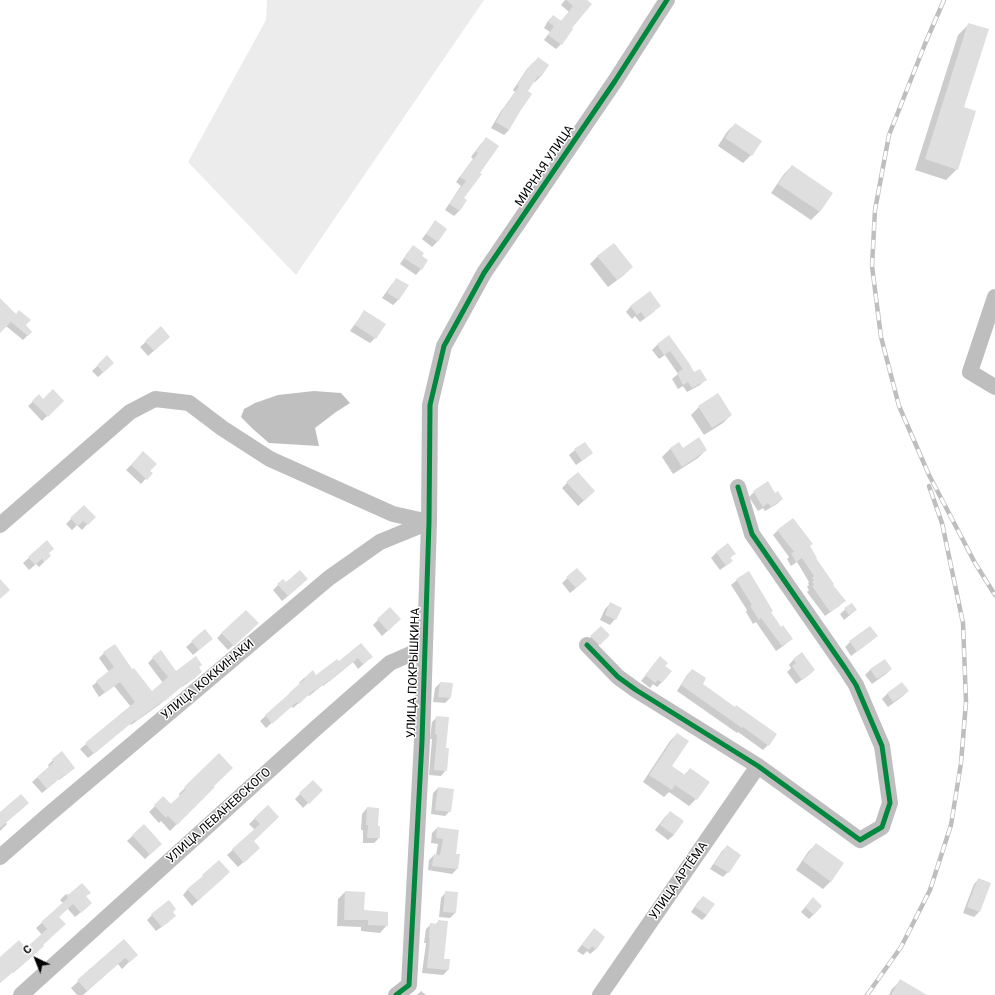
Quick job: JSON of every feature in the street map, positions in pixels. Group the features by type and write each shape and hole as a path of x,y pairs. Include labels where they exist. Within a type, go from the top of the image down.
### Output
{"street":[{"name":"МИРНАЯ УЛИЦА","path":"444,346 484,274 667,0"},
{"path":"995,297 970,372 995,387"},
{"name":"УЛИЦА ПОКРЫШКИНА","path":"396,995 409,985 422,741 429,522 430,405 444,346"},
{"path":"0,525 130,412 156,399 189,403 222,428 270,459 393,514 429,522"},
{"path":"586,645 618,677 636,690 758,766 860,840 882,827 890,803 882,746 856,685 752,534 738,488"},
{"name":"УЛИЦА КОККИНАКИ","path":"0,857 329,578 380,542 429,522"},
{"name":"УЛИЦА ЛЕВАНЕВСКОГО","path":"20,995 390,663 424,648"},
{"name":"УЛИЦА АРТЁМА","path":"600,995 758,766"}],"shaded area":[{"path":"267,0 484,0 296,275 188,162 266,20"},
{"path":"314,391 341,393 350,403 315,428 319,446 269,443 241,417 244,409 255,403 278,395"}],"building":[{"path":"566,0 587,0 592,4 572,28 573,29 562,45 548,35 554,26 548,22 553,15 561,21 573,6"},
{"path":"968,23 989,29 964,107 976,111 958,170 925,159"},
{"path":"538,57 549,65 541,77 538,76 528,91 532,94 509,130 496,122 506,104 507,105 519,86 517,85"},
{"path":"735,123 762,141 752,156 725,138"},
{"path":"486,137 499,146 480,173 482,174 464,198 467,200 460,211 449,204 466,181 460,177 478,153 476,152"},
{"path":"792,165 833,193 820,212 778,184"},
{"path":"435,220 447,229 438,242 426,234"},
{"path":"614,243 633,267 617,280 597,256"},
{"path":"413,245 424,253 422,256 428,260 422,270 404,258"},
{"path":"396,278 409,285 399,300 387,293"},
{"path":"650,291 661,306 645,318 641,312 637,315 630,306"},
{"path":"0,298 16,314 19,310 31,320 26,325 32,332 28,336 11,322 0,333"},
{"path":"364,310 386,324 376,339 355,325"},
{"path":"161,326 170,337 154,351 145,341"},
{"path":"669,335 694,372 700,369 707,380 692,388 688,382 683,385 677,373 683,369 670,351 664,355 657,344"},
{"path":"107,355 114,363 103,373 97,365"},
{"path":"53,389 64,401 48,417 32,401 39,394 43,399"},
{"path":"718,393 732,415 712,428 698,406"},
{"path":"699,437 707,450 682,467 670,448 679,442 683,448"},
{"path":"585,442 593,453 582,461 574,449"},
{"path":"143,451 157,464 150,471 153,473 147,480 131,465"},
{"path":"578,472 595,491 584,501 566,482"},
{"path":"768,481 775,493 778,491 783,499 771,507 768,503 763,507 753,491"},
{"path":"84,505 96,517 88,525 83,521 78,526 70,518"},
{"path":"793,518 813,544 810,546 816,558 834,584 833,585 846,601 830,612 812,586 814,585 812,582 814,580 812,578 814,576 802,558 796,562 791,553 794,552 777,530"},
{"path":"47,540 54,549 49,553 51,556 44,562 42,559 35,565 28,557"},
{"path":"728,543 736,554 730,557 733,561 726,566 716,552"},
{"path":"577,568 587,579 576,588 566,577"},
{"path":"300,570 308,579 288,596 277,584 283,579 286,582"},
{"path":"749,571 773,611 771,612 781,627 783,625 793,639 782,646 761,618 759,620 750,606 752,605 736,579"},
{"path":"0,579 10,590 0,599"},
{"path":"610,602 622,608 616,620 605,615"},
{"path":"852,603 857,610 849,615 844,608"},
{"path":"390,607 401,619 388,631 377,619"},
{"path":"246,610 259,623 234,646 221,633"},
{"path":"601,626 610,635 600,645 590,636"},
{"path":"870,626 878,636 857,652 849,641"},
{"path":"205,629 213,639 199,650 191,641"},
{"path":"361,643 373,657 363,664 358,658 329,682 328,681 315,691 314,690 299,704 297,702 272,724 265,715 305,679 304,678 313,670 316,675 337,659 339,661"},
{"path":"115,644 132,669 134,668 152,691 168,677 152,657 161,650 176,671 196,656 202,665 199,667 202,672 188,683 187,682 165,701 164,700 136,721 135,720 94,754 85,743 135,702 120,682 105,693 96,681 114,667 103,652"},
{"path":"802,652 815,670 802,680 792,666 796,663 793,659"},
{"path":"660,656 668,663 665,666 672,671 662,683 658,680 655,683 645,675"},
{"path":"885,659 892,669 877,679 870,669"},
{"path":"692,669 706,678 703,684 777,734 769,746 681,685"},
{"path":"440,682 453,683 451,698 438,697"},
{"path":"902,682 909,691 893,702 887,693"},
{"path":"436,716 449,717 446,748 449,748 447,771 434,770 437,734 435,734"},
{"path":"677,733 689,741 672,766 685,775 690,768 710,782 697,800 675,785 672,790 649,775"},
{"path":"62,751 75,768 47,789 37,777 54,762 52,759"},
{"path":"219,753 233,768 177,825 168,816 166,818 154,805 163,796 171,804 186,789 184,787"},
{"path":"313,780 323,790 309,804 299,793"},
{"path":"438,787 454,789 451,812 435,810"},
{"path":"21,794 29,803 0,828 0,812"},
{"path":"268,805 279,817 254,841 260,848 244,863 232,849 260,824 254,818"},
{"path":"367,807 379,808 378,826 380,826 380,838 367,838"},
{"path":"670,811 684,821 674,835 660,825"},
{"path":"144,824 162,844 150,855 132,835"},
{"path":"437,827 459,830 456,854 460,854 458,869 432,866 434,854 440,855 443,839 436,838"},
{"path":"816,843 844,863 831,882 803,861"},
{"path":"727,845 741,855 729,873 714,864"},
{"path":"219,860 230,872 198,901 187,889"},
{"path":"978,878 991,883 980,912 967,907"},
{"path":"82,883 91,893 86,896 92,903 81,913 73,904 59,917 66,924 43,945 44,946 0,983 0,957 19,940 26,948 47,929 41,922 68,898 65,894 69,894"},
{"path":"345,891 365,892 364,910 388,912 388,926 368,925 368,920 344,920"},
{"path":"445,891 458,892 456,913 443,912"},
{"path":"703,896 715,904 707,915 695,907"},
{"path":"813,897 822,906 814,915 805,907"},
{"path":"169,900 176,909 173,912 176,916 162,927 151,914"},
{"path":"438,920 448,921 444,959 450,959 449,970 427,968 430,923 438,924"},
{"path":"594,928 605,937 596,950 592,946 589,950 582,945"},
{"path":"124,939 138,955 130,962 125,958 87,991 77,980"},
{"path":"900,979 927,995 891,995"}],"railway":[{"path":"944,0 889,135 875,210 872,266 881,337 899,406 929,475 975,563 995,595"},
{"path":"867,995 901,947 930,890 951,825 961,763 966,702 963,623 942,523 929,486"}],"cycle path":[{"path":"396,995 409,985 422,741 429,522 430,405 444,346 484,273 615,81 667,0"},
{"path":"587,645 618,677 636,690 758,766 860,840 882,827 890,803 882,746 856,685 752,534 738,487"}]}
